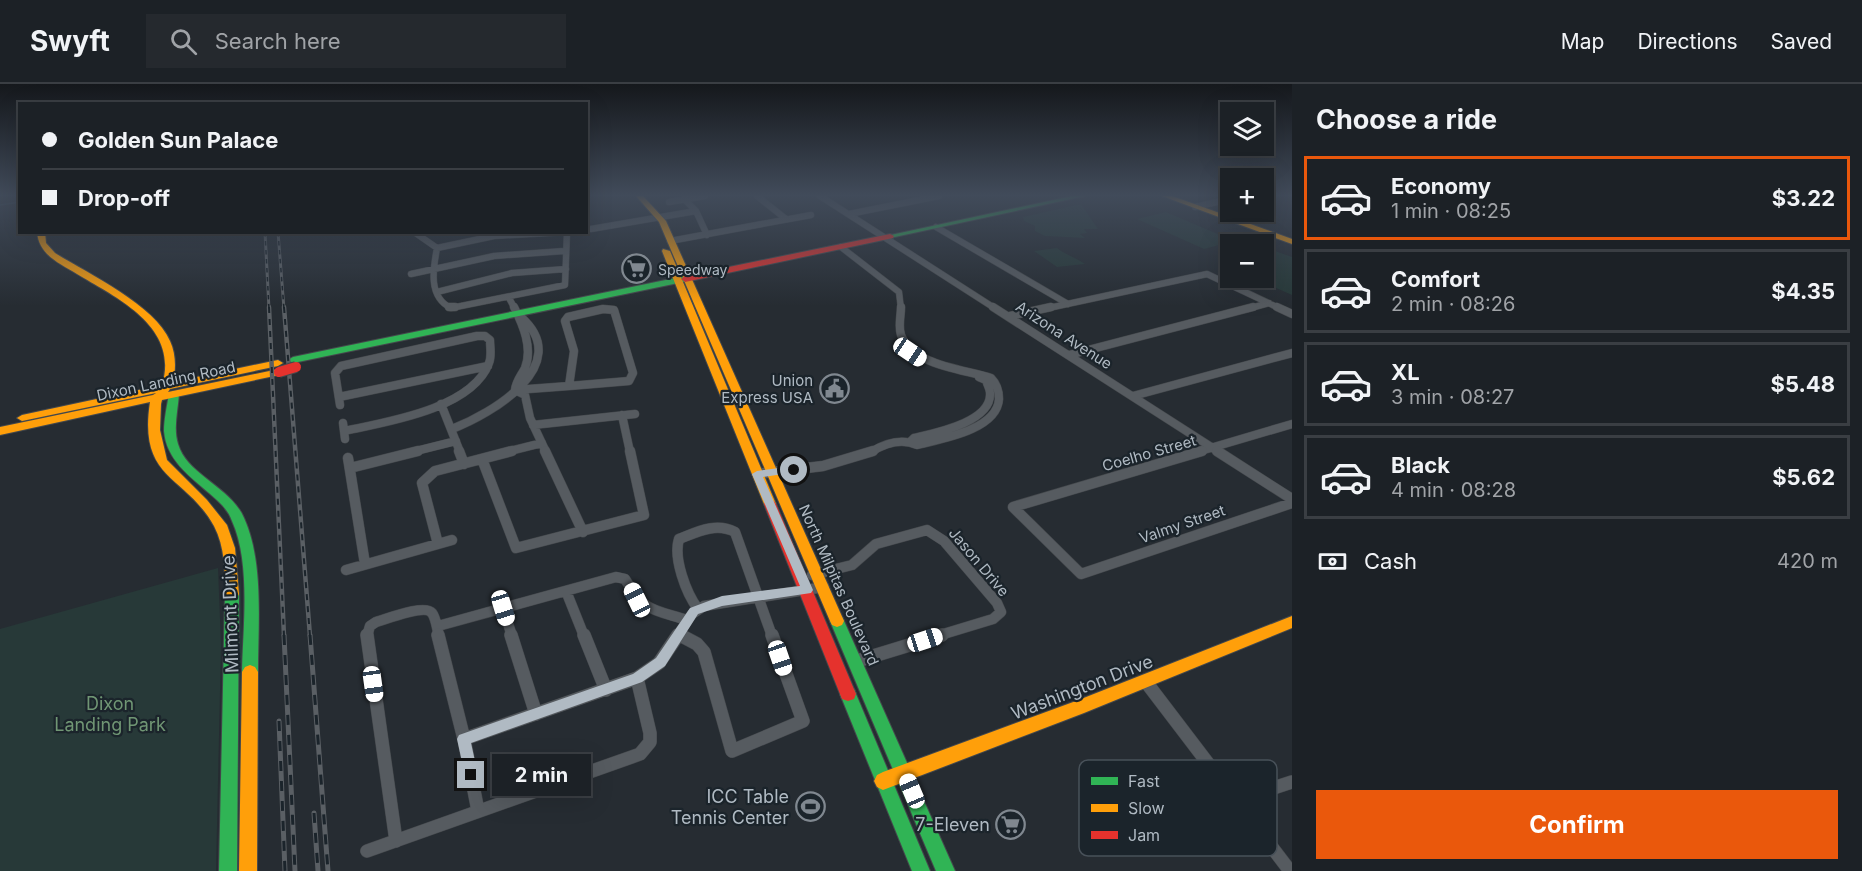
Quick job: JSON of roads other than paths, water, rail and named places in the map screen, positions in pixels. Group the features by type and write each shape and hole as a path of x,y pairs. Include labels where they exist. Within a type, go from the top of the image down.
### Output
{"street":[{"name":"North Milpitas Boulevard","path":"659,233 684,281 819,574 946,871"},
{"name":"North Milpitas Boulevard","path":"667,233 757,474 802,577 921,871"},
{"path":"670,241 718,233"},
{"name":"Arizona Avenue","path":"878,233 1214,448 1292,501"},
{"name":"Dixon Landing Road","path":"0,423 170,391 490,321 522,319 740,268 907,233"},
{"path":"946,233 1068,304"},
{"path":"1270,233 1289,239"},
{"name":"Milmont Drive","path":"41,234 42,243 51,255 141,312 158,327 169,348 172,442 182,462 226,501 238,517 247,550 250,642 248,871"},
{"path":"417,234 437,248 486,238 539,234"},
{"path":"486,238 495,234"},
{"path":"437,248 432,279 442,303 451,308 563,286 566,283 563,244 566,234"},
{"path":"757,474 823,466 868,454 884,444 910,442 914,438 971,421 987,407 990,398 988,384 975,376 932,365 902,346 894,331 897,301 893,293 839,247"},
{"path":"411,274 494,256 564,251"},
{"path":"437,292 512,273 566,268"},
{"path":"1010,316 1207,274 1292,314"},
{"path":"452,429 477,418 525,384 537,356 536,339 508,298"},
{"path":"1069,355 1269,303"},
{"path":"515,390 569,387 629,381 633,377 614,310 603,309 568,317 564,321 574,351 569,387"},
{"path":"344,431 404,417 441,404 472,385 488,366 490,340 485,336 341,366 335,373 339,401 488,366"},
{"path":"1133,396 1292,353"},
{"path":"515,390 525,395 527,412 583,532"},
{"path":"157,398 170,391"},
{"name":"Dixon Landing Road","path":"0,431 157,398"},
{"name":"Milmont Drive","path":"157,398 155,434 160,459 167,469 211,509 223,527 231,554 233,646 228,871"},
{"path":"441,404 464,464"},
{"path":"533,425 635,414"},
{"path":"482,459 516,548 644,515 622,415"},
{"name":"Coelho Street","path":"1081,574 1013,507 1292,424"},
{"path":"365,564 349,463 456,441"},
{"path":"438,544 422,483 435,471 542,443"},
{"name":"Valmy Street","path":"1081,574 1292,501"},
{"path":"679,634 697,644 704,652 732,751 803,721 735,532 729,528 711,528 679,539 677,543 676,549 692,601 698,609"},
{"name":"Jason Drive","path":"802,577 852,565 876,544 927,530 944,541 997,603 1000,612 993,619 857,662"},
{"path":"346,570 452,540"},
{"path":"438,626 616,577 625,579 637,600 645,607 687,620"},
{"path":"464,739 637,678 660,662 687,620 698,609 722,601 824,587"},
{"path":"566,591 606,690"},
{"path":"503,608 536,714"},
{"path":"396,841 367,633 376,622 422,609 429,610 438,626 478,811"},
{"name":"Washington Drive","path":"883,781 1146,682 1292,622"},
{"path":"367,851 640,754 650,742 650,733 637,678"},
{"path":"1146,682 1206,760"},
{"path":"1277,787 1292,782"},
{"path":"1277,854 1290,871"}],"railway":[{"path":"265,234 269,309"},
{"path":"278,234 284,309"},
{"path":"269,307 284,636"},
{"path":"284,307 310,636"},
{"path":"284,635 295,871"},
{"path":"310,635 328,871"},
{"path":"279,721 285,871"},
{"path":"314,813 318,871"}],"place":[{"name":"Speedway","path":"637,269"},
{"name":"Union Express USA","path":"834,389"},
{"name":"ICC Table Tennis Center","path":"810,806"},
{"name":"7-Eleven","path":"1011,824"}],"park label":[{"name":"Dixon Landing Park","path":"110,713"}]}
